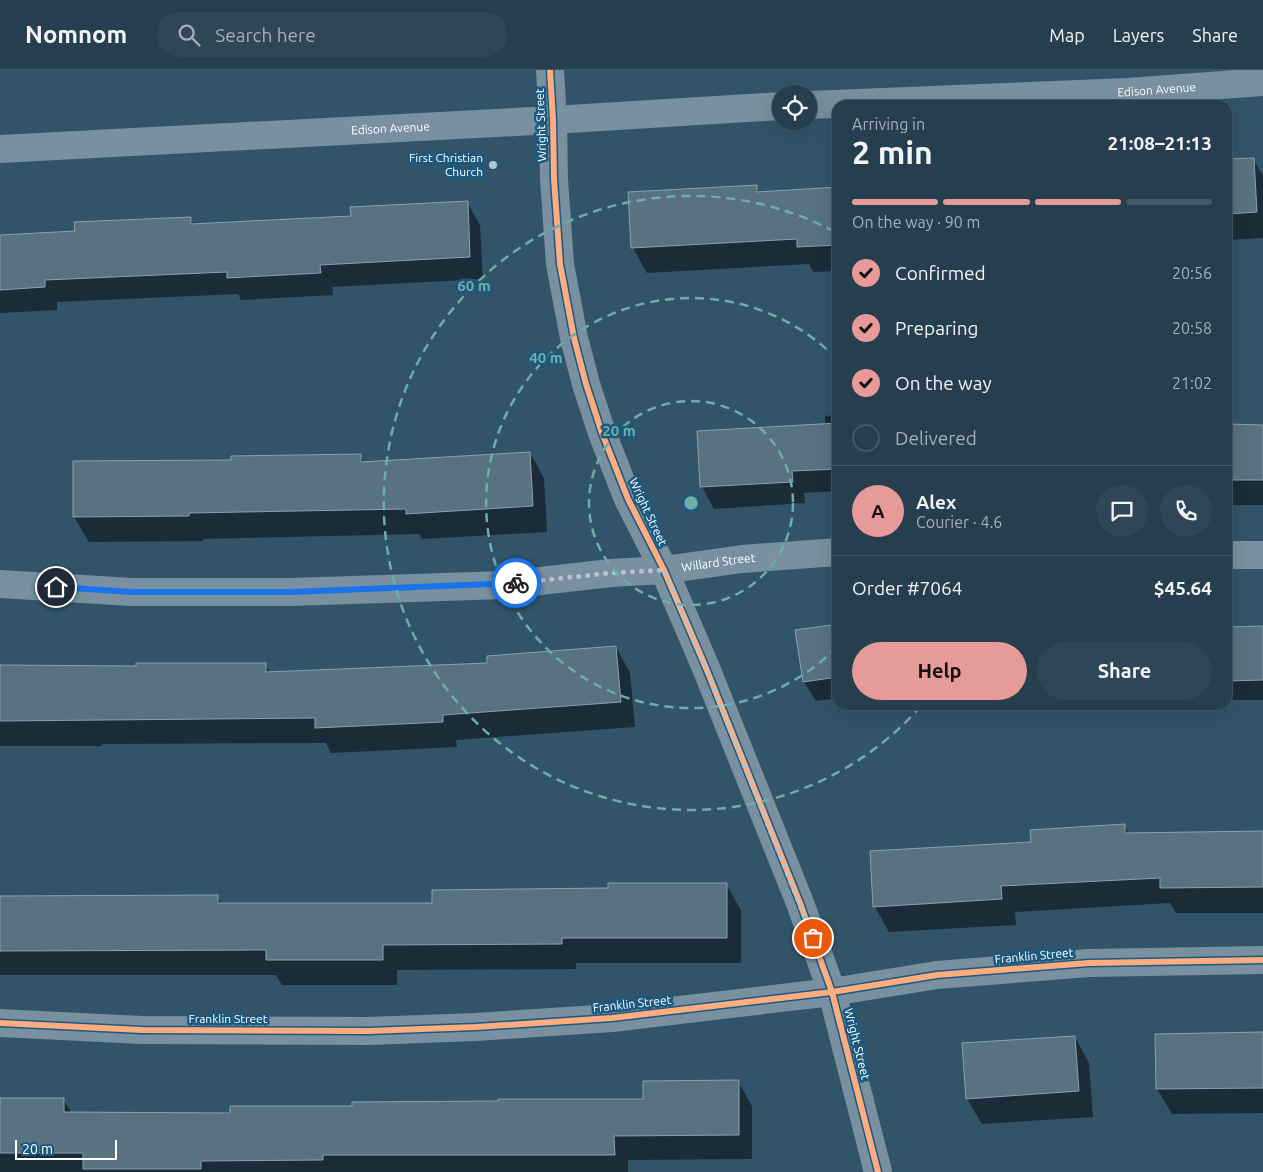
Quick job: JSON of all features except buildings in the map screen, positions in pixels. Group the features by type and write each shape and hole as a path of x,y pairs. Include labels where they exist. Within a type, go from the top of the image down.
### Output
{"street":[{"name":"Wright Street","path":"550,70 554,179 560,264 574,338 586,384 602,433 628,499 664,570 717,696 796,894 832,992 878,1172"},
{"name":"Edison Avenue","path":"932,100 1128,92 1263,82"},
{"name":"Edison Avenue","path":"817,105 832,104"},
{"name":"Edison Avenue","path":"0,149 772,107"},
{"name":"Willard Street","path":"0,584 132,592 291,592 504,585 611,573 664,570 742,559 832,552"},
{"path":"1232,555 1263,556"},
{"name":"Franklin Street","path":"0,1024 152,1030 368,1031 466,1028 612,1018 832,992 937,976 1089,963 1263,960"}],"cycle path":[{"path":"550,70 554,179 560,264 574,338 586,384 602,433 628,499 664,570 706,668 800,903 832,992 878,1172"},
{"path":"0,1023 142,1030 368,1031 476,1027 612,1018 832,992 937,975 1089,963 1263,960"}],"way so far":[{"path":"516,583 611,573 664,570 706,668 813,938"}],"place":[{"name":"First Christian Church","path":"493,165"}],"route":[{"path":"56,587 132,592 291,592 504,585 516,583"}]}
